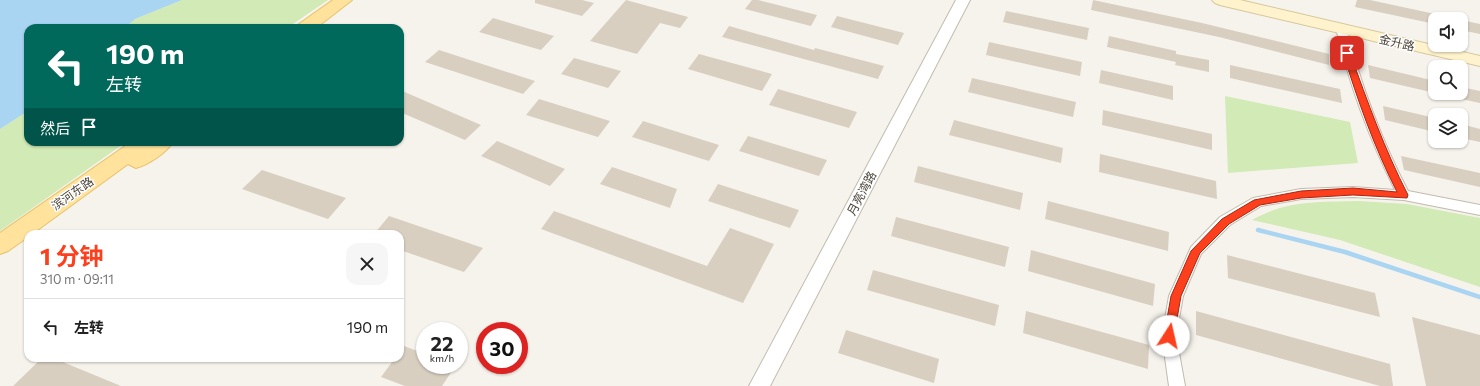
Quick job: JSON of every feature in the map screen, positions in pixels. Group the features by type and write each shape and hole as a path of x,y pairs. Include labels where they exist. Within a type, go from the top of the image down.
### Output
{"main road":[{"path":"311,24 344,0"},
{"path":"326,24 359,0"},
{"name":"金升路","path":"1220,0 1480,61"},
{"name":"金升路","path":"1245,0 1428,42"},
{"path":"1467,52 1480,55"},
{"name":"滨河东路","path":"0,245 138,146"},
{"name":"滨河东路","path":"41,230 157,146"},
{"path":"0,259 24,242"}],"street":[{"name":"月亮湾路","path":"759,386 963,0"},
{"path":"1341,28 1349,65 1370,124 1384,158 1404,195"},
{"path":"1177,386 1169,336 1176,296 1196,251 1226,221 1258,202 1301,194 1353,192 1404,195 1480,210"}],"green space":[{"path":"182,0 328,0 293,24 128,24 135,19"},
{"path":"1225,96 1350,122 1358,163 1228,173"},
{"path":"24,114 24,146 120,146 0,231 0,129"},
{"path":"1359,201 1407,204 1480,218 1480,287 1340,240 1252,220 1265,213 1291,205 1317,202"}],"water":[{"path":"0,0 182,0 135,19 129,24 24,24 24,114 0,129"}],"building":[{"path":"535,0 582,0 594,3 582,16 535,3"},
{"path":"626,0 688,17 680,28 660,23 637,54 590,41"},
{"path":"752,0 758,0 817,15 811,26 745,9"},
{"path":"1093,0 1202,23 1329,54 1329,65 1219,37 1091,10"},
{"path":"1357,0 1370,0 1428,12 1428,23 1355,7"},
{"path":"1006,11 1089,28 1087,40 1003,22"},
{"path":"837,16 904,33 898,45 831,27"},
{"path":"493,18 554,36 541,50 479,32"},
{"path":"1468,21 1480,24 1480,34 1468,31"},
{"path":"729,26 814,50 815,48 884,66 878,79 722,37"},
{"path":"1109,36 1176,51 1176,54 1209,60 1209,72 1175,65 1176,62 1107,47"},
{"path":"989,42 1082,62 1080,76 986,55"},
{"path":"439,50 535,81 523,94 425,62"},
{"path":"699,54 772,74 762,91 688,69"},
{"path":"574,58 621,71 608,88 561,74"},
{"path":"1230,65 1340,89 1342,103 1230,78"},
{"path":"1368,65 1428,79 1428,91 1370,78"},
{"path":"1101,70 1173,86 1173,100 1099,83"},
{"path":"972,78 1076,102 1073,117 968,92"},
{"path":"1468,88 1480,91 1480,103 1466,100 1468,100"},
{"path":"778,89 857,112 849,128 769,105"},
{"path":"404,92 481,125 465,140 404,114"},
{"path":"539,99 610,121 598,137 526,115"},
{"path":"1383,106 1428,116 1428,130 1385,120"},
{"path":"1103,110 1212,134 1212,150 1102,125"},
{"path":"954,120 1063,148 1061,163 949,135"},
{"path":"643,121 719,145 709,161 632,137"},
{"path":"1468,126 1480,129 1480,142 1468,139"},
{"path":"748,136 827,160 819,176 739,151"},
{"path":"497,141 565,169 550,186 481,156"},
{"path":"1100,154 1216,181 1217,199 1099,172"},
{"path":"1401,156 1480,173 1480,187 1404,170"},
{"path":"918,166 1023,193 1020,210 914,182"},
{"path":"612,167 677,189 670,208 600,184"},
{"path":"262,170 346,198 328,219 242,189"},
{"path":"718,184 799,210 790,228 708,201"},
{"path":"1048,201 1169,232 1168,251 1045,219"},
{"path":"554,211 707,266 730,228 774,244 743,303 541,229"},
{"path":"389,216 483,248 464,272 404,251 404,230 377,230"},
{"path":"896,217 1009,247 1005,267 891,236"},
{"path":"1031,250 1155,284 1153,306 1028,271"},
{"path":"1227,255 1375,293 1380,317 1228,278"},
{"path":"873,270 999,305 995,326 867,290"},
{"path":"1026,311 1149,345 1148,369 1023,333"},
{"path":"1196,311 1390,364 1393,386 1380,386 1196,335"},
{"path":"1412,317 1480,335 1480,386 1426,386"},
{"path":"846,330 939,359 934,383 838,353"},
{"path":"404,346 416,351 416,374 450,374 442,386 405,386 381,377 392,362 404,362"},
{"path":"38,362 63,362 121,386 13,386"}],"waterway":[{"path":"1258,230 1345,252 1480,297"}],"route":[{"path":"1169,336 1176,296 1196,251 1226,221 1258,202 1301,194 1353,192 1404,195 1384,158 1370,124 1349,65 1347,53"}]}
